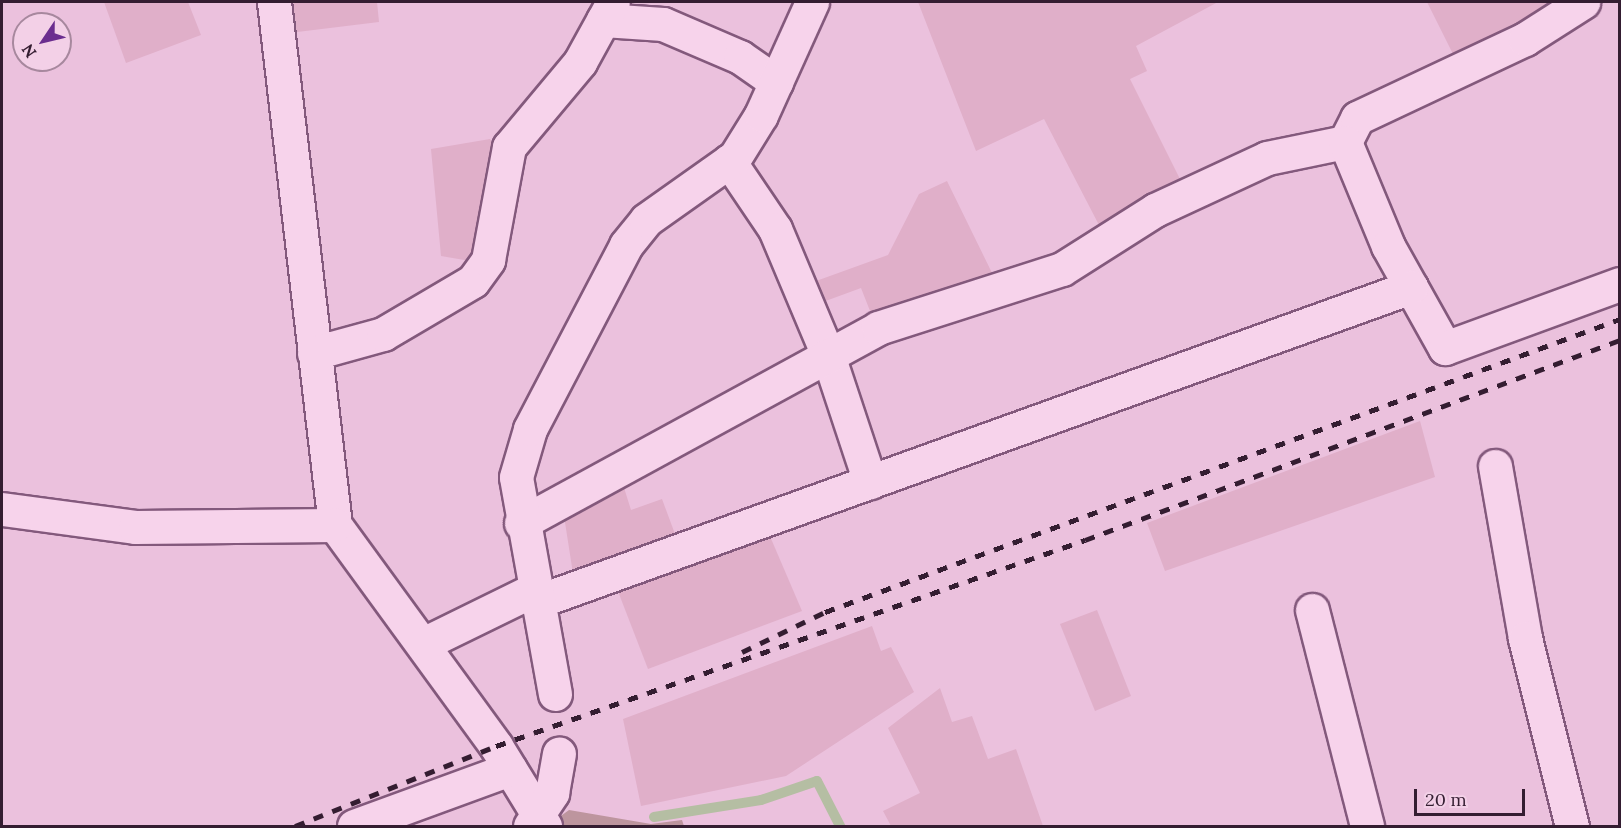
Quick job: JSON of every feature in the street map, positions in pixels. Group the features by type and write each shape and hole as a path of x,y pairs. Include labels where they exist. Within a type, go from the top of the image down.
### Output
{"street":[{"path":"274,2 335,525 423,644 510,769 537,823"},
{"path":"555,694 521,523 516,477 530,429 626,246 646,220 729,161 762,115 812,2"},
{"path":"1345,142 1357,118 1525,39 1583,2"},
{"path":"314,353 383,334 472,281 488,260 509,147 548,105 608,11 663,24 740,57 776,82"},
{"path":"1345,142 1411,287 1445,348 1620,284"},
{"path":"521,523 878,328 1062,269 1155,210 1267,158 1345,142"},
{"path":"729,161 775,229 828,355 870,482"},
{"path":"423,644 535,596 870,482 1411,287"},
{"path":"1495,466 1525,638 1572,826"},
{"path":"2,509 135,527 335,525"},
{"path":"1312,610 1367,826"},
{"path":"537,823 552,793 558,754"},
{"path":"354,826 510,769"}],"shaded area":[{"path":"104,2 188,2 201,35 126,63"},
{"path":"285,2 377,2 379,22 289,33"},
{"path":"918,2 1218,2 1136,46 1147,71 1130,79 1181,181 1136,202 1100,227 1044,119 976,151"},
{"path":"1427,2 1570,2 1457,62"},
{"path":"490,139 502,152 476,262 441,256 431,149"},
{"path":"947,181 994,277 872,316 861,288 812,306 805,285 888,255 919,194"},
{"path":"1420,421 1435,477 1165,571 1147,523"},
{"path":"621,478 631,510 662,499 678,542 574,580 564,516"},
{"path":"766,527 802,611 648,669 614,581"},
{"path":"1097,610 1131,696 1095,711 1060,624"},
{"path":"872,626 881,651 891,647 914,692 786,776 641,806 623,719"},
{"path":"940,688 952,722 972,716 988,759 1016,749 1043,826 891,826 883,811 920,793 888,728"},
{"path":"569,810 651,824 682,820 684,826 557,826 554,821"}],"waterway":[{"path":"654,817 761,800 817,781 840,826"}],"railway":[{"path":"742,652 825,612 1620,319"},
{"path":"295,826 496,746 1085,540 1620,340"}]}
